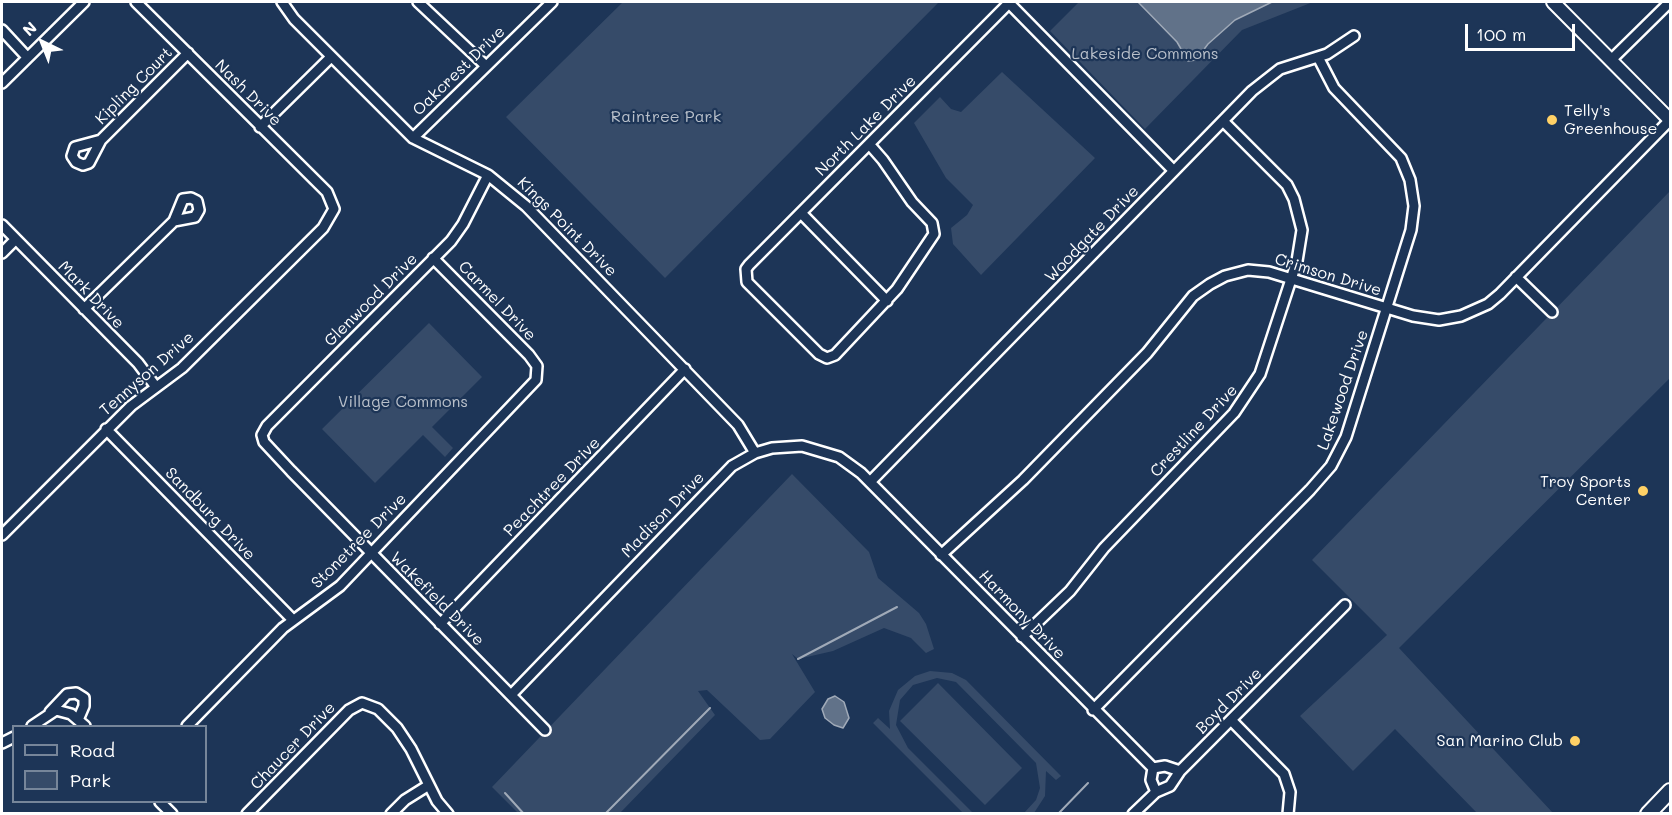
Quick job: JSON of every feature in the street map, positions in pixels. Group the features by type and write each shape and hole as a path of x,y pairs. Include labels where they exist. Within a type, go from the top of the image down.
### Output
{"main road":[{"path":"1553,2 1670,120"},
{"path":"1648,813 1671,791"}],"street":[{"path":"2,83 84,2"},
{"name":"Nash Drive","path":"136,2 327,192 334,209"},
{"name":"Kings Point Drive","path":"282,2 294,19 413,138 488,175 526,206 741,428 755,453"},
{"path":"418,2 486,66"},
{"name":"Oakcrest Drive","path":"413,138 552,2"},
{"path":"1009,2 1174,171"},
{"name":"North Lake Drive","path":"887,301 835,355 827,358 819,354 747,282 744,274 749,265 1009,2"},
{"path":"1611,60 1670,2"},
{"path":"2,30 27,57"},
{"name":"Woodgate Drive","path":"870,482 1223,121 1274,73 1287,66 1335,50 1354,36"},
{"name":"Kipling Court","path":"101,140 188,53"},
{"path":"260,127 331,57"},
{"name":"Lakewood Drive","path":"1093,710 1331,466 1346,437 1414,217 1410,180 1392,147 1334,88 1318,57"},
{"name":"Crimson Drive","path":"941,555 1031,471 1147,353 1193,296 1225,276 1248,270 1292,278 1426,319 1461,316 1488,304 1516,278 1670,120"},
{"name":"Crestline Drive","path":"1022,637 1070,591 1104,548 1241,406 1260,375 1292,278 1302,230 1294,199 1275,171 1223,121"},
{"path":"801,213 887,301 934,234 932,224 912,202 869,144"},
{"name":"Glenwood Drive","path":"262,435 267,426 433,258 463,224 488,175"},
{"name":"Tennyson Drive","path":"2,535 106,429 182,368 323,228 334,209"},
{"path":"84,309 174,220"},
{"name":"Mark Drive","path":"2,225 146,372 156,387"},
{"path":"2,253 15,240"},
{"name":"Carmel Drive","path":"433,258 537,366"},
{"path":"1516,278 1552,312"},
{"name":"Stonetree Drive","path":"187,725 293,620 334,591 531,387 538,374 537,366"},
{"name":"Peachtree Drive","path":"441,624 685,369"},
{"name":"Sandburg Drive","path":"106,429 293,620"},
{"name":"Wakefield Drive","path":"262,435 269,448 545,730"},
{"name":"Madison Drive","path":"511,695 720,477 755,453 789,446 824,451 849,463 870,482"},
{"name":"Harmony Drive","path":"870,482 1093,710 1153,768"},
{"name":"Boyd Drive","path":"1133,813 1156,792 1170,786 1180,771 1345,605"},
{"path":"33,725 67,694 76,693 84,698 81,723 64,711 50,712"},
{"name":"Chaucer Drive","path":"247,813 349,710 362,703 378,709 397,728 429,786"},
{"path":"1231,720 1284,774 1290,792 1288,813"},
{"path":"1156,792 1151,780 1153,768 1165,766 1180,771"},
{"path":"391,813 405,800 429,786 448,813"}],"green space":[{"name":"Raintree Park","path":"623,2 939,2 665,278 506,117"},
{"name":"Lakeside Commons","path":"1079,2 1313,2 1242,30 1145,129 1050,31"},
{"path":"1002,72 1095,158 981,275 953,244 951,228 967,215 973,205 946,178 914,123 940,97 951,109 961,112"},
{"path":"1670,191 1670,378 1399,648 1553,813 1477,813 1395,729 1353,771 1300,716 1387,635 1312,560"},
{"name":"Village Commons","path":"429,323 482,377 432,427 453,448 445,457 423,435 375,483 322,429"},
{"path":"792,474 869,552 878,578 919,613 926,624 934,649 926,653 911,638 884,628 833,651 798,659 792,654 815,692 770,739 760,740 707,690 698,691 715,715 620,813 518,813 492,787"},
{"path":"930,671 952,673 966,680 1061,776 1056,780 1046,771 1045,796 1034,813 1024,813 1036,800 1040,788 1036,763 956,682 937,678 913,685 900,700 896,725 908,748 973,813 963,813 873,723 878,718 890,729 889,711 898,690 915,676"},
{"path":"938,683 1022,768 985,805 900,721"}],"shaded area":[{"path":"1138,2 1272,2 1235,20 1208,44 1196,60 1188,61 1177,42"},
{"path":"835,696 844,702 849,718 843,728 825,718 822,709 828,699"}],"waterway":[{"path":"798,659 897,607"},
{"path":"605,814 710,708"},
{"path":"1058,814 1088,783"},
{"path":"505,793 524,814"}],"place":[{"name":"Telly's Greenhouse","path":"1552,120"},
{"name":"Troy Sports Center","path":"1643,491"},
{"name":"San Marino Club","path":"1575,741"}]}
